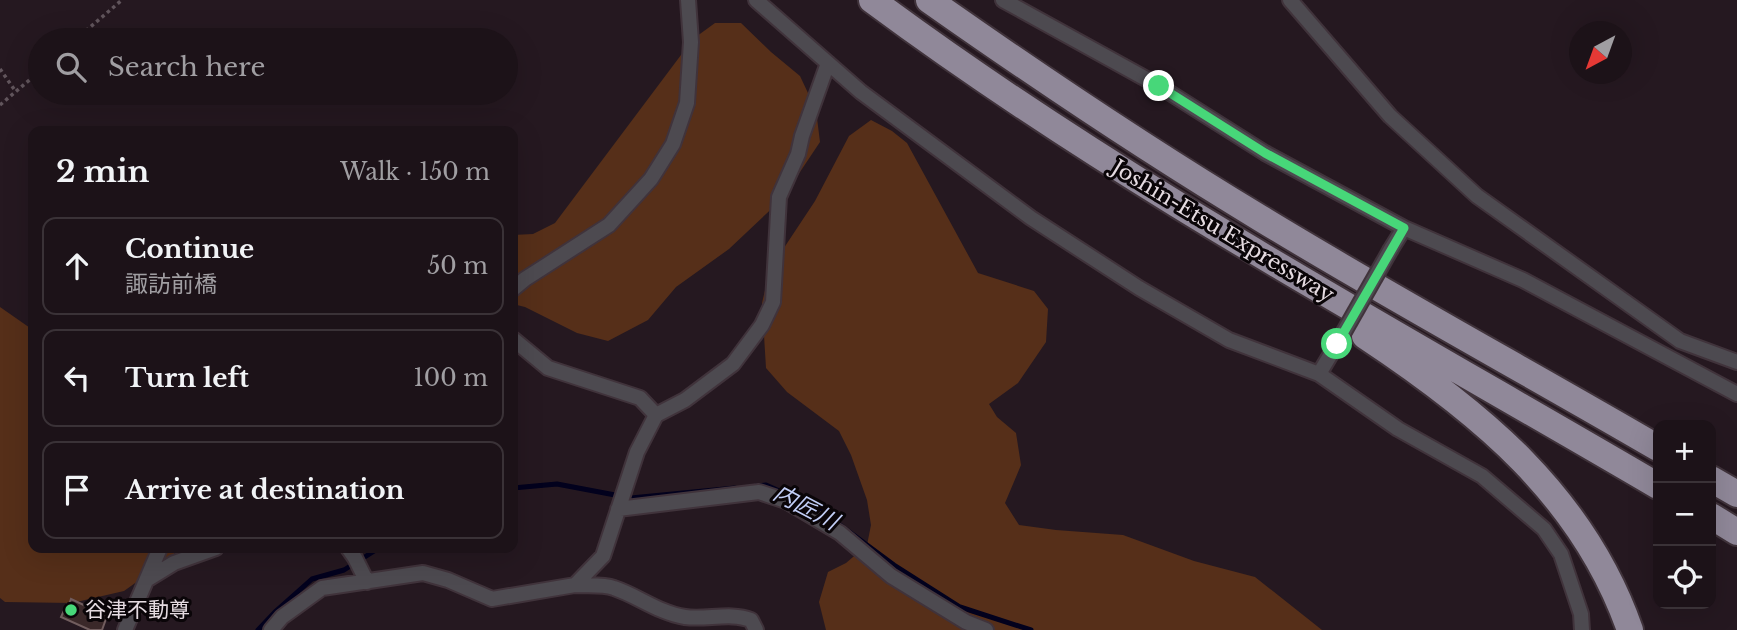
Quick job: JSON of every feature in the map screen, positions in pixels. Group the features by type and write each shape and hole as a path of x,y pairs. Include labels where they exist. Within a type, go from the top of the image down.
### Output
{"highway":[{"name":"Joshin-Etsu Expressway","path":"872,0 1006,95 1123,172 1373,322 1653,483"},
{"name":"Joshin-Etsu Expressway","path":"929,0 1125,133 1260,218 1653,445"},
{"path":"1006,95 1091,159 1410,365 1480,421 1517,455 1572,517 1602,566 1630,630"},
{"path":"1517,368 1653,437"},
{"path":"1716,470 1737,480"},
{"path":"1716,482 1737,494"},
{"path":"1716,519 1737,532"}],"street":[{"path":"518,285 609,225 651,180 673,144 687,103 691,42 688,0"},
{"path":"756,0 862,92 1031,218 1139,288 1229,340 1320,374 1398,429 1482,476 1544,529 1561,554 1581,614 1582,630"},
{"path":"1003,0 1159,86 1265,153 1404,228 1523,280 1737,394"},
{"path":"1290,0 1390,116 1477,196 1679,341 1737,362"},
{"path":"575,585 603,556 637,452 656,415 685,400 733,364 762,325 773,302 779,197 798,154 828,63"},
{"path":"1320,374 1404,228"},
{"path":"518,347 548,368 640,398 656,415"},
{"path":"618,509 759,492 786,501 840,533 891,576 966,622 986,630"},
{"path":"125,630 158,553"},
{"path":"148,579 174,563 202,553"},
{"path":"352,553 367,582"},
{"path":"271,630 282,617 322,588 423,573 448,580 492,599 575,585 611,587 683,617 743,617 751,620 755,630"}],"path":[{"path":"89,28 121,0"},
{"path":"0,69 16,92"},
{"path":"0,105 28,82"}],"shaded area":[{"path":"715,23 741,23 800,76 816,110 820,142 782,199 729,249 676,287 648,320 608,341 577,333 518,305 518,235 533,234 555,223 693,39"},
{"path":"871,120 907,143 978,273 1034,291 1048,309 1046,342 1018,383 989,404 997,417 1016,433 1021,465 1005,503 1019,525 1123,535 1194,561 1255,577 1322,630 826,630 819,602 828,572 846,563 867,545 871,525 867,500 839,431 787,392 766,368 762,303 770,269 815,201 849,136"},
{"path":"0,307 28,327 28,553 174,553 124,591 72,603 5,602 0,598"}],"building":[{"path":"71,599 107,616 102,630 90,630 61,617"}],"waterway":[{"name":"内匠川","path":"518,488 557,484 631,498 735,488"},
{"name":"内匠川","path":"756,486 766,485 817,508 894,565 960,607 1031,630"},
{"name":"内匠川","path":"258,630 312,579 344,570 371,553"}],"place":[{"name":"谷津不動尊","path":"71,610"}],"route":[{"path":"1159,86 1265,153 1404,228 1337,344"}]}
